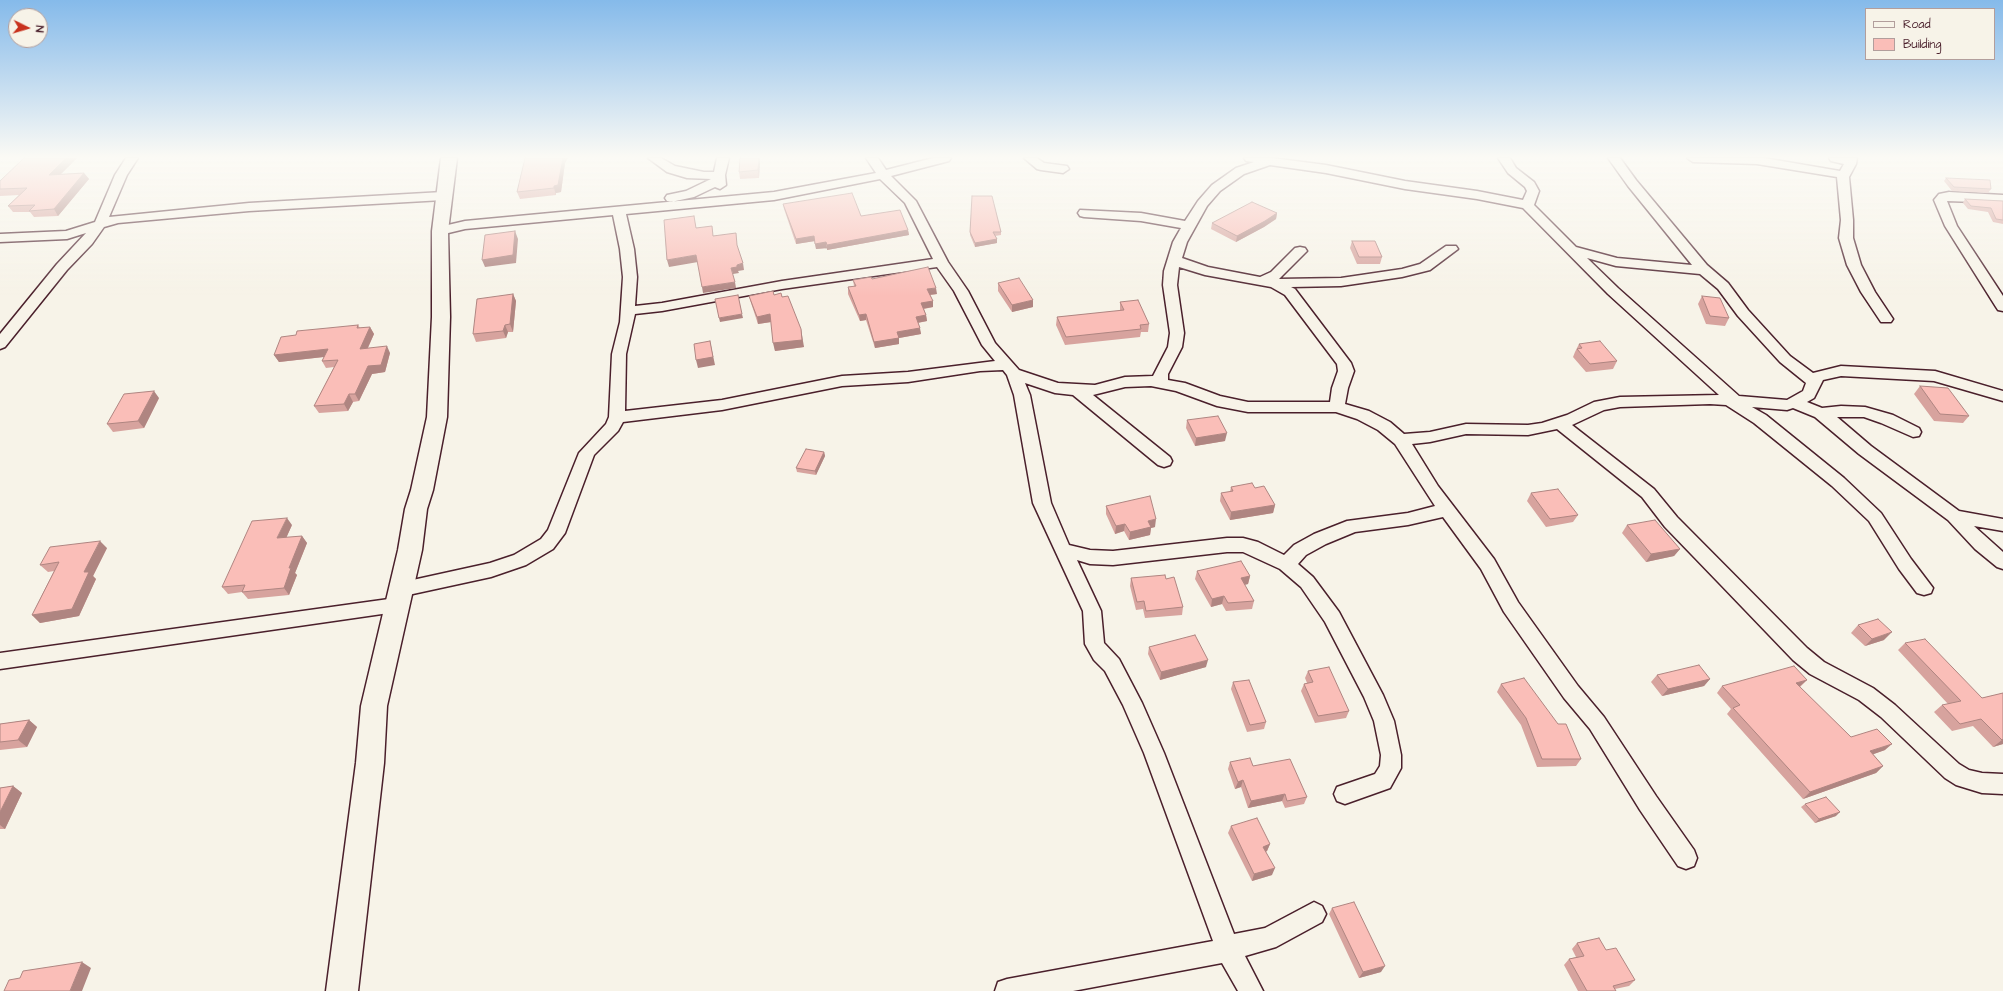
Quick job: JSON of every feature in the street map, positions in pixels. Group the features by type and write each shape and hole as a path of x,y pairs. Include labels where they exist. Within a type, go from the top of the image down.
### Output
{"street":[{"path":"0,344 62,267 87,241 100,224 109,204"},
{"path":"0,238 67,235 90,229 116,219 249,207 323,204"},
{"path":"342,991 360,834 370,763 374,706 397,598 410,550 416,510 424,481 437,417 441,317 440,231 442,204"},
{"path":"624,211 642,204"},
{"path":"440,231 465,225 695,204"},
{"path":"912,204 941,262 961,291 989,345 1010,369 1022,395 1042,503 1092,611 1093,635 1096,644 1101,654 1112,665 1132,703 1154,753 1228,948 1250,991"},
{"path":"1161,382 1160,374 1175,347 1177,333 1170,285 1173,260 1180,242 1202,204"},
{"path":"1523,204 1527,205 1570,249 1731,400 1760,419 1787,440 1838,482 1875,517 1892,540 1905,564 1924,588"},
{"path":"1651,204 1678,240 1705,270 1723,286 1743,313 1785,359 1814,382"},
{"path":"1845,204 1847,220 1846,238 1854,265 1868,292 1886,319"},
{"path":"1942,204 1950,226 2003,307"},
{"path":"0,660 397,598 520,560 547,544 556,533 562,520 586,453 612,427 617,417 619,354 627,322 630,277 624,211"},
{"path":"1084,212 1141,217 1189,226"},
{"path":"1267,282 1341,282 1402,273 1425,267 1451,249"},
{"path":"1570,249 1616,262 1705,270"},
{"path":"1267,282 1300,251"},
{"path":"1173,260 1205,271 1267,282 1283,287 1297,300 1344,363 1346,371 1340,388 1337,407"},
{"path":"627,311 662,307 782,285 941,262"},
{"path":"617,417 722,405 842,381 908,376 980,366 1010,369 1055,388 1079,392 1107,388 1136,380 1161,382 1217,401 1248,407 1337,407 1363,415 1384,426 1401,440 1447,510 1488,564 1511,607 1571,692 1597,723 1648,803 1686,858"},
{"path":"1794,403 1809,394 1814,382 1824,374 1833,372 1868,372 1935,376 1952,380 1978,390 2003,396"},
{"path":"1978,390 2003,408"},
{"path":"1079,392 1164,461"},
{"path":"1401,440 1466,429 1528,430 1561,424 1600,406 1620,402 1731,400 1776,404 1794,403 1821,413 1865,450 1954,516 1981,544 2003,562"},
{"path":"1821,413 1841,410 1865,412 1914,432"},
{"path":"1561,424 1648,493 1671,522 1800,654 1817,668 1866,694 1888,711 1952,771 1964,778 1982,783 2003,784"},
{"path":"1286,564 1300,550 1320,539 1353,526 1408,519 1447,510"},
{"path":"1954,516 2003,525"},
{"path":"1063,550 1090,557 1113,558 1227,545 1243,545 1252,547 1286,564 1307,582 1332,617 1373,695 1384,721 1391,755 1390,768 1382,781 1345,794"},
{"path":"1007,991 1268,939 1314,914"}],"building":[{"path":"10,204 58,204 54,209 29,211 35,205 8,206"},
{"path":"783,204 856,204 861,216 900,210 908,230 827,245 826,242 815,244 814,236 796,239"},
{"path":"972,204 994,204 1001,232 993,232 997,239 975,243 970,232"},
{"path":"1248,204 1257,204 1277,213 1237,236 1212,223"},
{"path":"1969,204 2003,204 2003,220 1996,219 1991,208 1971,206"},
{"path":"694,216 696,228 712,226 713,236 736,233 737,245 743,263 737,265 737,267 731,268 735,282 702,287 696,255 667,260 664,220"},
{"path":"515,231 513,255 482,260 485,235"},
{"path":"1352,241 1375,241 1382,257 1359,257"},
{"path":"928,267 936,288 927,289 933,301 921,303 926,315 916,317 920,328 897,332 899,338 874,342 866,314 859,315 848,287 856,286 853,280 871,277 872,279"},
{"path":"1019,278 1033,300 1012,305 998,283"},
{"path":"773,291 774,295 781,293 782,297 788,296 801,329 802,340 773,343 770,314 757,317 749,296"},
{"path":"513,294 510,324 505,325 503,331 473,334 477,299"},
{"path":"738,295 742,314 719,318 715,299"},
{"path":"1702,296 1720,298 1729,318 1710,316"},
{"path":"1138,300 1149,324 1140,325 1141,329 1066,337 1057,317 1124,310 1120,302"},
{"path":"358,325 357,328 370,327 360,349 387,346 381,365 368,366 355,394 349,394 344,404 314,406 338,360 322,361 328,349 274,355 281,337 296,335 297,331"},
{"path":"710,341 713,357 696,360 694,344"},
{"path":"1600,341 1617,361 1590,364 1577,349 1582,348 1579,344"},
{"path":"1920,386 1948,388 1969,416 1940,414"},
{"path":"154,391 138,421 107,424 124,394"},
{"path":"1218,416 1227,433 1196,438 1187,420"},
{"path":"806,449 824,452 815,471 796,468"},
{"path":"1252,483 1255,488 1264,486 1275,505 1231,512 1221,493 1233,491 1231,487"},
{"path":"1558,489 1578,515 1550,519 1531,493"},
{"path":"1150,496 1156,519 1148,521 1151,527 1130,532 1125,524 1116,526 1106,506"},
{"path":"287,518 277,538 302,536 289,568 291,568 284,588 242,592 245,585 222,587 252,521"},
{"path":"1655,520 1680,549 1651,554 1627,525"},
{"path":"100,541 84,572 89,572 72,609 32,615 59,562 40,565 50,547"},
{"path":"1241,561 1250,576 1241,578 1254,601 1228,603 1224,596 1212,599 1197,571"},
{"path":"1165,575 1166,579 1174,577 1183,607 1146,611 1144,601 1137,602 1131,578"},
{"path":"1878,619 1892,632 1872,639 1858,625"},
{"path":"1195,635 1208,660 1161,672 1149,647"},
{"path":"1925,639 1982,698 2003,693 2002,740 1981,719 1960,724 1942,705 1961,701 1905,643"},
{"path":"1699,665 1710,679 1668,689 1657,675"},
{"path":"1794,666 1807,680 1796,683 1851,737 1877,729 1892,744 1870,751 1883,766 1810,792 1733,708 1740,705 1722,686"},
{"path":"1329,667 1349,711 1318,716 1304,684 1313,682 1308,671"},
{"path":"1524,678 1558,724 1566,724 1581,759 1542,759 1526,718 1501,684"},
{"path":"1249,680 1266,722 1250,725 1233,682"},
{"path":"29,720 18,740 0,742 0,724"},
{"path":"1250,758 1253,766 1290,759 1307,797 1287,801 1285,794 1251,801 1243,780 1238,782 1230,762"},
{"path":"13,786 0,812 0,788"},
{"path":"1826,797 1840,812 1819,819 1805,804"},
{"path":"1257,818 1270,844 1263,847 1275,868 1254,874 1231,826"},
{"path":"1354,902 1385,966 1363,972 1332,908"},
{"path":"1599,938 1606,950 1616,948 1635,980 1613,986 1616,991 1587,991 1569,959 1584,956 1577,943"},
{"path":"82,962 70,991 4,991 9,980 20,978 23,971"}]}
